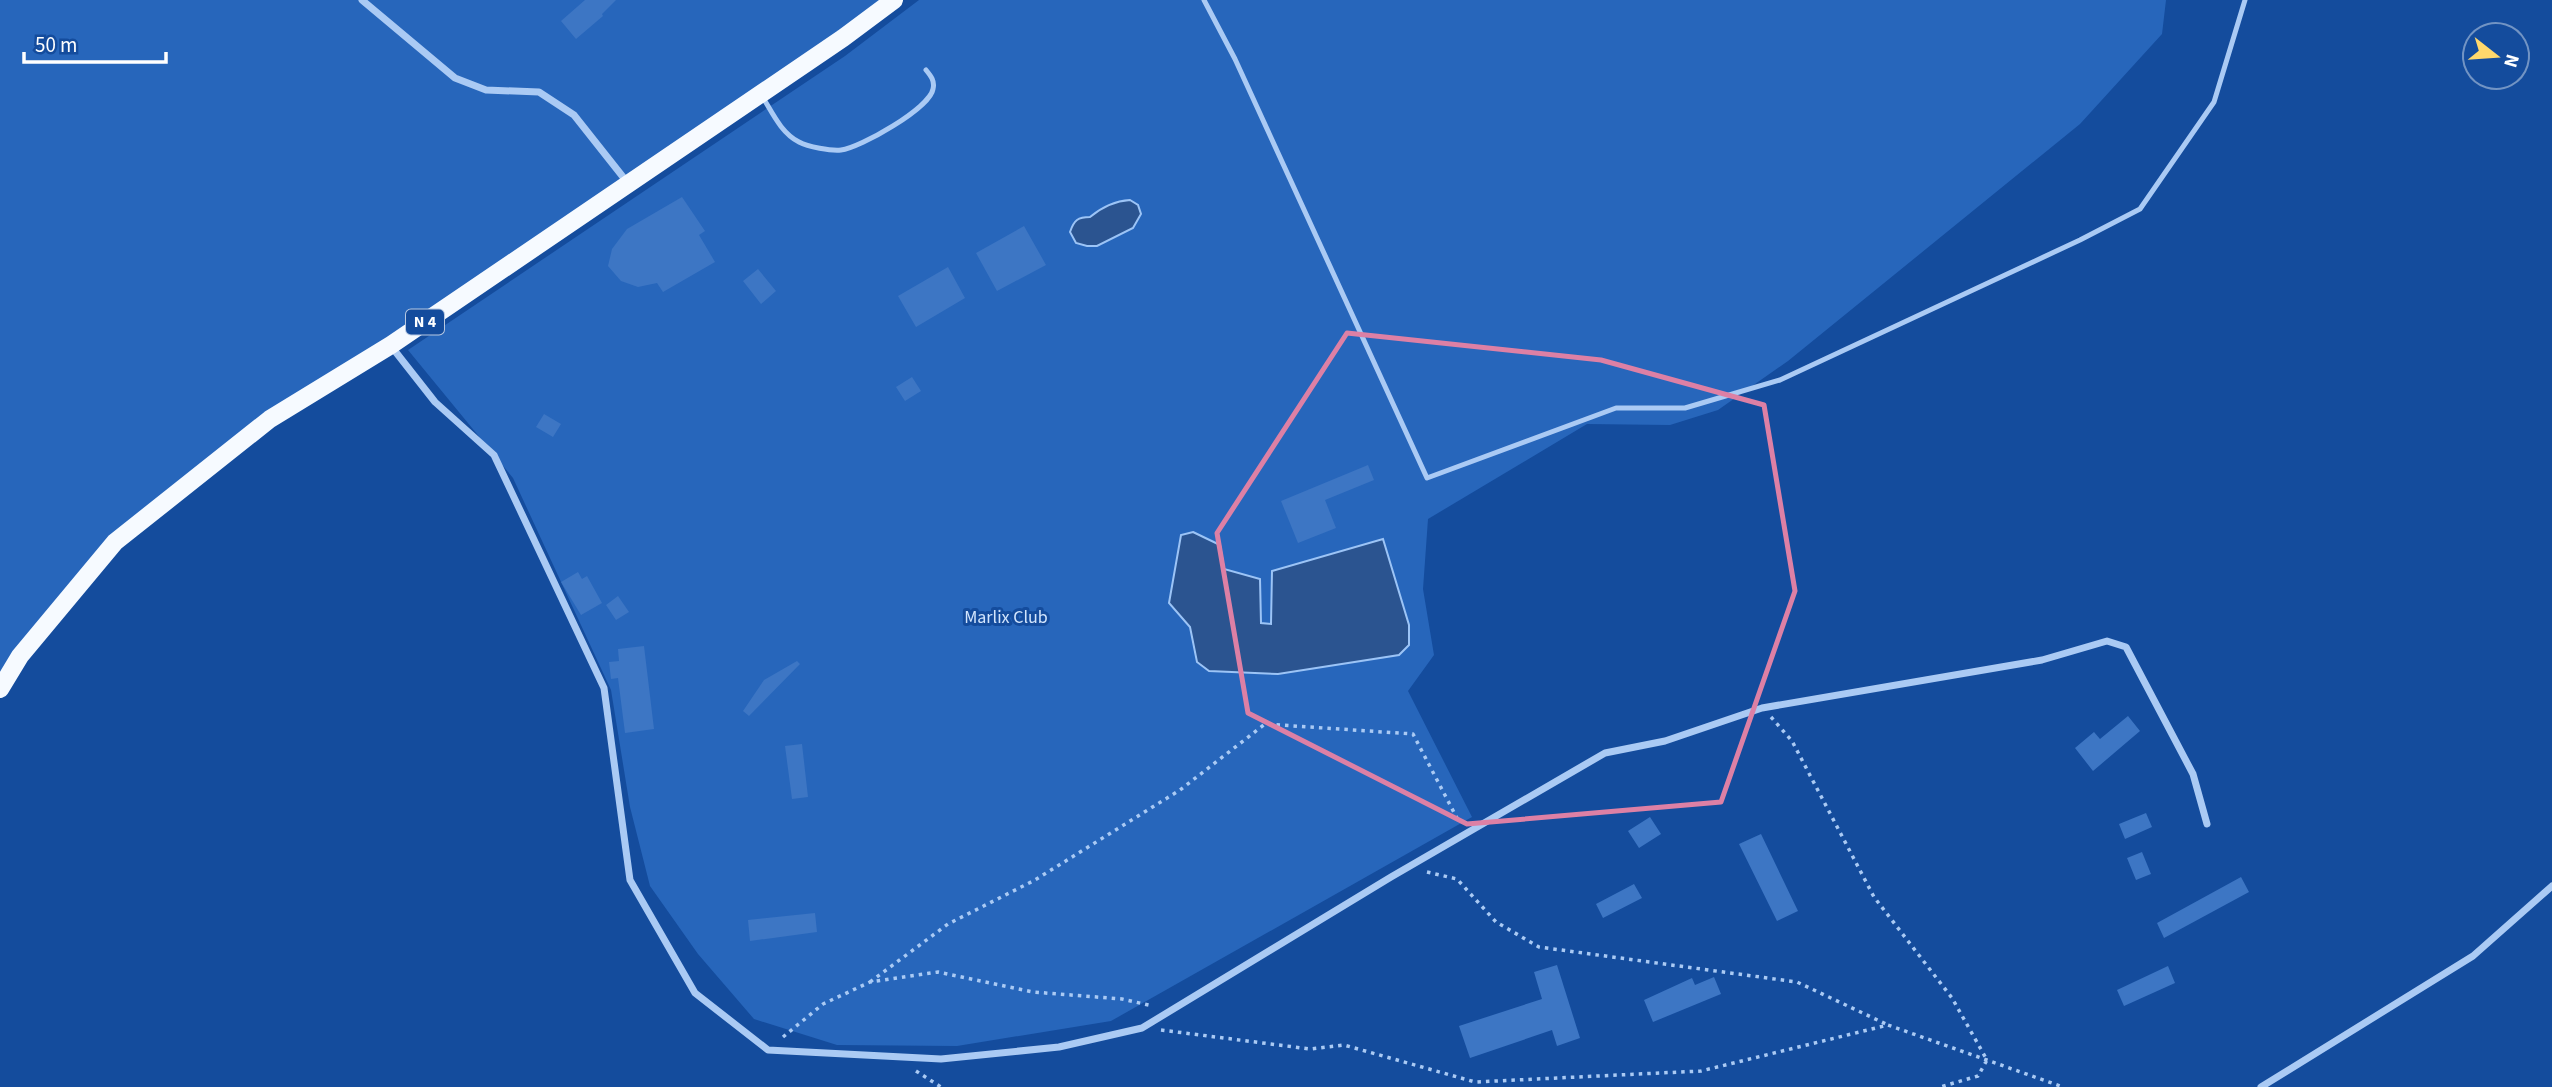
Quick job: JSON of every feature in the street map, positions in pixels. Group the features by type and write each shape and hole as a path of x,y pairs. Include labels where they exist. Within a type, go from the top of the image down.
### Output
{"main road":[{"name":"N 4","path":"0,689 20,656 115,542 270,419 391,345 894,0"}],"street":[{"path":"362,0 455,78 486,90 539,92 574,115 628,184"},
{"path":"391,345 435,402 494,455 604,688 630,880 695,993 768,1050 942,1059 1059,1047 1142,1028 1465,833 1605,753 1665,741 1762,708 2042,660 2107,640 2126,648 2193,774 2207,824"},
{"path":"2261,1087 2473,956 2552,887"}],"lane":[{"path":"1204,0 1235,59 1427,478 1616,408 1685,408 1780,380 2068,246 2140,209 2214,102 2245,0"},
{"path":"760,94 784,131 800,143 840,150 866,142 925,104 933,91 933,78 926,70"}],"path":[{"path":"1762,708 1792,741 1874,897 1952,998 1987,1060"},
{"path":"768,1050 823,1004 870,982 948,924 1035,880 1180,790 1265,724 1413,734 1465,833"},
{"path":"1408,867 1457,879 1496,922 1539,947 1797,982 1888,1024 2063,1087"},
{"path":"870,982 938,972 1033,992 1122,999 1171,1010"},
{"path":"1142,1028 1310,1049 1344,1045 1475,1082 1701,1072 1888,1024"},
{"path":"1940,1087 1978,1076 1987,1060"}],"highlighted area":[{"path":"1347,333 1601,360 1764,405 1795,591 1721,802 1467,824 1248,713 1217,533"}],"green space":[{"path":"0,0 894,0 171,496 68,595 0,689"},
{"name":"Marlix Club","path":"919,0 2166,0 2162,34 2080,124 1788,361 1718,410 1670,425 1587,424 1428,519 1423,589 1434,655 1408,691 1472,817 1111,1021 957,1046 837,1045 754,1019 698,954 650,886 630,807 611,690 513,478 408,350 845,56"}],"shaded area":[{"path":"1130,200 1138,205 1141,214 1133,228 1097,246 1076,243 1070,232 1077,220 1090,217 1113,203"},
{"path":"1193,532 1220,545 1224,569 1260,579 1261,623 1271,624 1272,571 1383,539 1409,625 1409,645 1399,655 1278,674 1209,671 1197,662 1190,627 1169,603 1181,535"}],"building":[{"path":"585,0 616,0 603,16 576,39 561,21"},
{"path":"682,197 705,231 699,235 715,262 663,292 657,283 638,287 621,281 608,266 612,249 627,229"},
{"path":"1024,226 1046,265 997,291 976,253"},
{"path":"948,267 965,298 916,327 898,296"},
{"path":"758,269 776,291 761,304 743,281"},
{"path":"912,377 921,391 905,401 896,387"},
{"path":"544,414 561,424 553,437 536,427"},
{"path":"1368,465 1374,480 1325,500 1336,528 1298,543 1281,501"},
{"path":"578,572 582,579 587,576 602,603 581,615 561,582"},
{"path":"618,596 629,612 616,620 606,605"},
{"path":"644,646 654,729 625,733 618,678 611,679 609,662 619,661 618,649"},
{"path":"797,661 800,664 749,716 743,711 764,680"},
{"path":"2128,716 2140,731 2093,771 2075,748 2094,732 2100,739"},
{"path":"802,744 808,797 792,799 785,746"},
{"path":"2146,813 2152,827 2125,839 2119,824"},
{"path":"1650,817 1661,834 1639,848 1628,831"},
{"path":"1761,834 1798,911 1777,921 1739,844"},
{"path":"2142,852 2151,874 2136,880 2127,858"},
{"path":"2241,877 2249,892 2164,938 2157,923"},
{"path":"1634,884 1642,898 1603,918 1596,904"},
{"path":"815,913 817,932 750,941 748,920"},
{"path":"1557,965 1580,1038 1557,1046 1552,1030 1470,1058 1459,1026 1542,999 1534,972"},
{"path":"2168,966 2175,983 2124,1006 2117,990"},
{"path":"1714,977 1721,994 1653,1022 1644,1000 1692,978 1695,985"}]}
